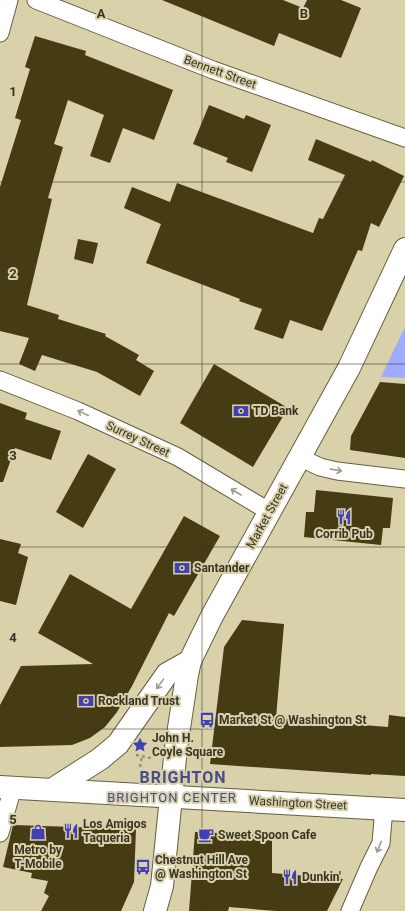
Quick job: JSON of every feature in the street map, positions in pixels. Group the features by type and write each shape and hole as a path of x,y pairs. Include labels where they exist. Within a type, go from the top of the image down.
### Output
{"main road":[{"name":"Market Street","path":"155,911 162,886 171,796 186,675 190,661 212,616 349,368 405,249"},
{"path":"53,789 100,759 118,744 167,674 190,661"},
{"name":"Washington Street","path":"6,787 394,809"}],"street":[{"path":"0,33 10,0"},
{"name":"Bennett Street","path":"36,0 213,70 405,138"},
{"name":"Surrey Street","path":"0,380 78,411 178,457 270,512"},
{"path":"299,457 320,467 338,471 405,479"},
{"path":"0,833 6,787"},
{"path":"350,911 381,843 394,809"}],"path":[{"path":"140,767 142,756"}],"shaded area":[{"path":"405,327 405,378 381,377"}],"building":[{"path":"162,0 283,0 303,8 307,0 341,0 361,8 341,58 279,33 274,46"},
{"path":"35,36 86,51 85,55 173,90 154,140 123,128 110,163 90,156 104,115 68,100 54,144 63,147 48,198 52,199 27,305 59,315 58,319 106,334 105,336 139,355 136,360 154,371 140,396 97,372 42,355 35,371 19,364 29,338 0,331 0,187 21,120 15,118 30,69 25,67"},
{"path":"209,105 244,119 246,115 271,125 252,172 226,162 228,158 193,144"},
{"path":"316,139 371,162 372,160 404,176 379,227 371,223 362,251 358,250 322,331 290,320 283,339 254,329 262,309 146,263 161,224 124,208 132,187 170,202 177,183 313,233 319,218 323,219 345,175 308,160"},
{"path":"78,239 98,243 93,264 74,259"},
{"path":"214,364 288,408 253,467 180,423"},
{"path":"380,382 405,384 405,458 350,450 351,436"},
{"path":"0,403 27,413 25,419 61,431 51,460 15,448 3,482 0,482"},
{"path":"88,454 116,469 83,528 56,512"},
{"path":"316,490 393,498 390,528 383,528 381,545 304,537 306,512 314,512"},
{"path":"184,516 220,536 174,616 169,613 117,712 105,727 90,738 72,745 0,747 0,705 21,666 93,664 38,633 70,574 131,609"},
{"path":"0,539 21,544 18,553 28,557 16,605 0,601"},
{"path":"242,620 284,624 276,718 388,727 389,715 405,717 405,776 210,764 224,647"},
{"path":"13,825 136,829 134,882 121,911 41,911 49,896 44,893 48,881 31,878 32,873 3,867"},
{"path":"195,832 272,835 272,873 343,879 327,911 276,911 229,907 228,911 189,911"}],"place":[{"name":"TD Bank","path":"241,411"},
{"name":"Corrib Pub","path":"344,517"},
{"name":"Santander","path":"182,568"},
{"name":"Rockland Trust","path":"86,701"},
{"name":"Market St @ Washington St","path":"207,720"},
{"name":"John H. Coyle Square","path":"140,745"},
{"name":"Los Amigos Taqueria","path":"71,831"},
{"name":"Metro by T-Mobile","path":"38,832"},
{"name":"Sweet Spoon Cafe","path":"206,835"},
{"name":"Chestnut Hill Ave @ Washington St","path":"143,867"},
{"name":"Dunkin'","path":"290,877"}],"district":[{"name":"BRIGHTON","path":"183,777"},
{"name":"BRIGHTON CENTER","path":"172,797"}]}
